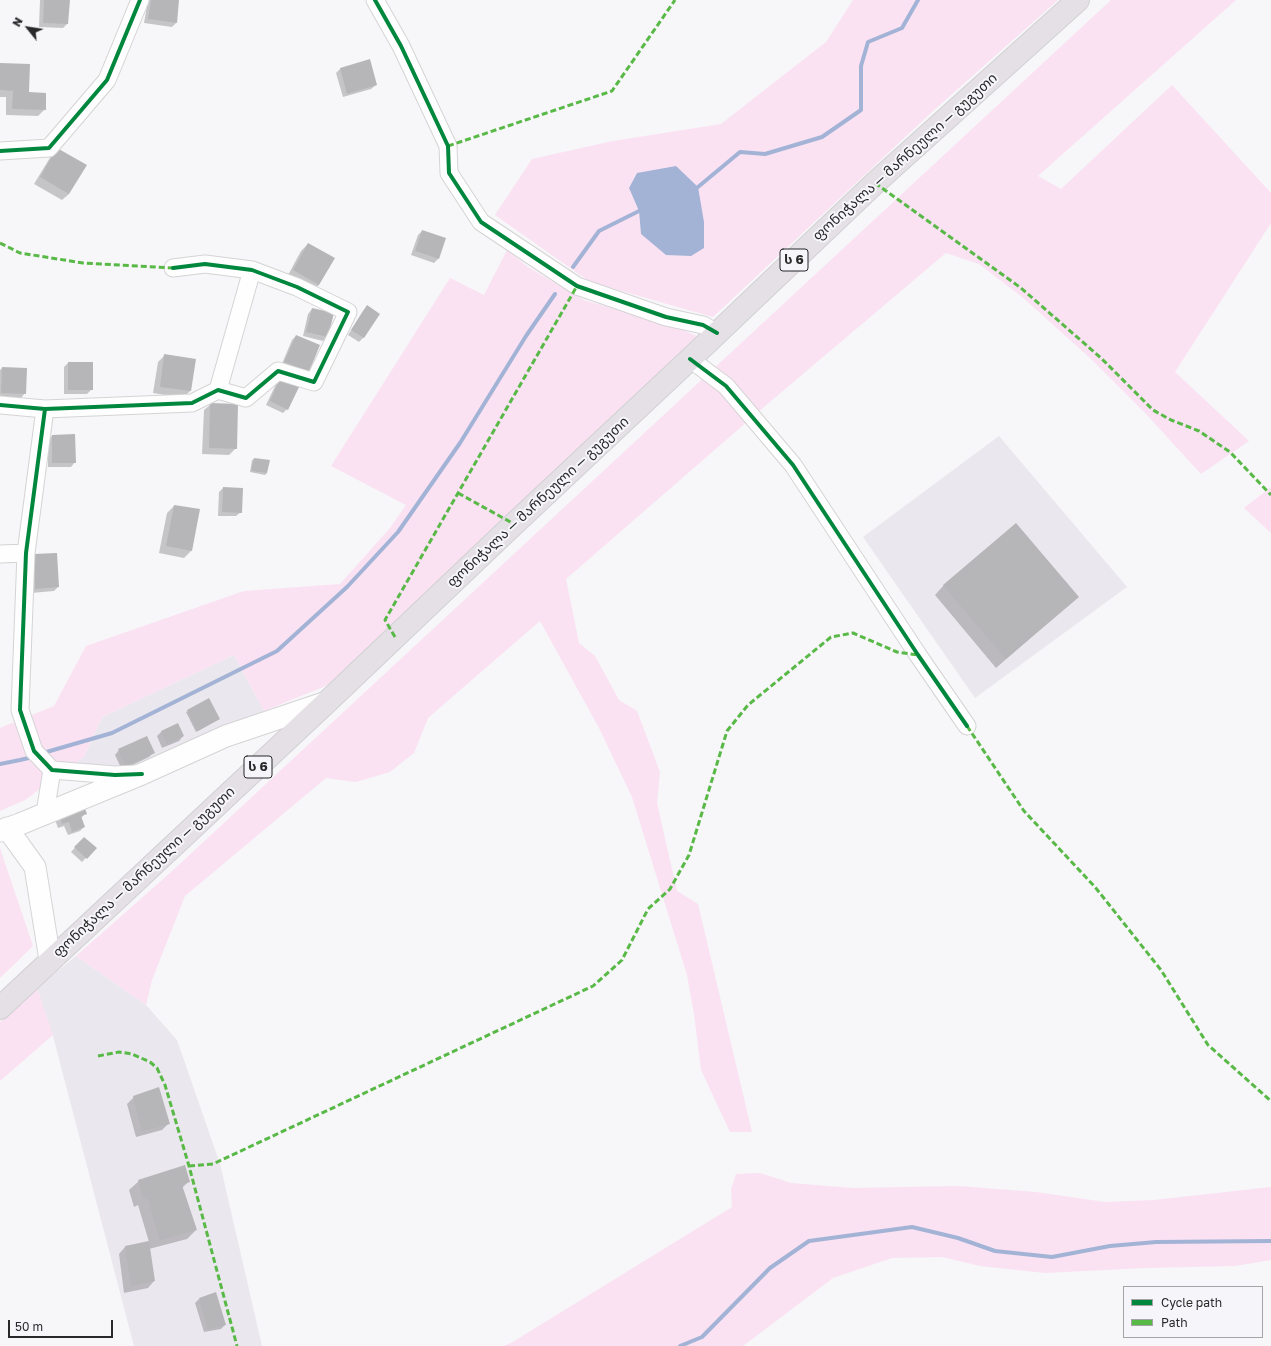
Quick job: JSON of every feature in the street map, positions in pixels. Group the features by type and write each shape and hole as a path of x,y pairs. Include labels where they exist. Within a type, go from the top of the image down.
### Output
{"highway":[{"name":"ფონიჭალა — მარნეული — გუგუთი","path":"0,1008 327,702 875,183 1078,0"}],"street":[{"path":"0,151 49,148 107,80 140,0"},
{"path":"375,0 401,46 448,146 449,173 481,222 577,286 666,317 703,325 717,333"},
{"path":"0,404 45,409 192,403 218,390 246,398 278,370 314,382 348,312 297,287 252,270 205,264 173,268"},
{"path":"218,390 252,270"},
{"path":"690,359 726,386 792,465 967,726"},
{"path":"45,409 26,554 20,710 34,751 52,770 115,775 142,774"},
{"path":"0,554 26,554"},
{"path":"50,960 35,867 3,830 142,774 226,736 327,702"},
{"path":"45,813 52,770"}],"shaded area":[{"path":"853,0 1058,0 934,110 713,317 590,282 495,215 532,159 613,141 721,124 826,42","holes":["637,173 641,234 639,211 629,188"]},
{"path":"1111,0 1236,0 1038,176 1061,189 1172,85 1271,193 1271,223 1175,372 1249,441 1201,474 1146,414 1089,357 1022,297 979,264 946,253 771,401 566,579 579,643 595,656 619,700 637,711 660,772 657,803 677,891 698,904 752,1132 730,1132 701,1070 694,1014 687,975 632,797 599,728 540,621 428,718 414,753 390,772 356,782 326,778 185,896 152,980 146,1005 76,956 170,873"},
{"path":"507,250 528,267 584,300 673,326 697,336 328,685 264,711 234,655 102,717 84,757 25,800 0,811 0,728 54,706 86,646 244,591 340,584 390,528 406,505 331,466 450,278 484,295"},
{"path":"999,436 1127,587 975,698 863,537"},
{"path":"1271,487 1271,533 1244,508"},
{"path":"234,655 264,711 210,734 137,769 74,764 84,757 102,717"},
{"path":"0,848 33,946 0,978"},
{"path":"76,956 146,1005 177,1040 220,1164 262,1346 134,1346 53,1036 37,988"},
{"path":"37,988 53,1035 0,1081 0,1022"},
{"path":"760,1173 791,1183 853,1188 958,1186 1036,1192 1105,1202 1154,1200 1271,1187 1271,1260 1235,1266 1145,1268 1045,1273 980,1266 942,1257 892,1258 833,1278 743,1346 503,1346 511,1343 732,1207 731,1189 736,1174"}],"water":[{"path":"676,166 698,187 704,222 704,248 691,256 666,255 641,234 639,211 629,188 637,173"}],"building":[{"path":"44,0 70,0 68,24 43,23"},
{"path":"151,0 179,0 177,23 148,19"},
{"path":"370,59 377,85 347,94 340,68"},
{"path":"0,63 30,64 29,92 46,93 46,110 12,109 13,91 0,90"},
{"path":"57,148 87,165 69,194 40,177"},
{"path":"422,230 446,238 439,259 415,251"},
{"path":"308,243 335,258 319,285 293,270"},
{"path":"367,305 380,314 364,338 351,330"},
{"path":"312,308 334,313 328,337 306,332"},
{"path":"296,335 320,345 309,372 284,362"},
{"path":"164,354 196,359 191,391 160,387"},
{"path":"68,362 93,362 93,390 68,390"},
{"path":"2,367 27,368 26,394 1,393"},
{"path":"280,378 299,387 288,410 270,401"},
{"path":"210,403 238,404 237,449 209,448"},
{"path":"75,434 76,463 52,463 52,435"},
{"path":"254,458 270,460 267,473 251,471"},
{"path":"223,487 243,488 242,513 222,512"},
{"path":"174,505 200,509 192,551 166,546"},
{"path":"1016,523 1079,597 1006,659 943,585"},
{"path":"57,553 59,587 35,589 33,554"},
{"path":"209,698 220,719 198,731 187,710"},
{"path":"178,723 184,736 167,744 161,731"},
{"path":"147,736 155,753 126,766 118,749"},
{"path":"83,803 87,814 81,816 85,827 72,832 69,822 62,824 58,812"},
{"path":"84,837 97,848 87,859 74,847"},
{"path":"159,1087 170,1124 142,1131 133,1096"},
{"path":"185,1165 190,1182 182,1185 197,1230 160,1240 147,1196 143,1198 138,1180"},
{"path":"149,1241 155,1281 131,1286 125,1246"},
{"path":"216,1292 226,1325 208,1329 199,1298"}],"waterway":[{"path":"698,187 740,152 765,154 822,137 861,110 861,66 868,42 902,28 918,0"},
{"path":"573,267 599,231 639,211"},
{"path":"43,753 112,733 277,651 347,587 398,532 460,443 526,336 555,294"},
{"path":"0,764 33,757"},
{"path":"680,1346 702,1337 770,1268 809,1241 912,1227 958,1238 995,1251 1052,1257 1110,1246 1156,1242 1271,1241"}],"marked path":[{"path":"448,146 612,91 675,0"},
{"path":"875,183 1021,288 1101,358 1153,410 1171,420 1199,431 1230,452 1271,495"},
{"path":"0,243 20,253 83,263 173,268"},
{"path":"395,637 385,620 577,286"},
{"path":"458,493 514,524"},
{"path":"189,1166 213,1164 593,986 622,960 648,909 670,889 689,855 727,731 748,705 831,637 853,633 897,652 918,655"},
{"path":"967,726 1024,811 1095,887 1161,970 1208,1045 1271,1101"},
{"path":"98,1056 119,1052 132,1054 150,1062 157,1068 165,1085 189,1166 237,1346"}],"cycle path":[{"path":"0,151 49,148 107,80 140,0"},
{"path":"375,0 401,46 448,146 449,173 481,222 577,286 666,317 703,325 717,333"},
{"path":"0,405 45,409 192,403 218,390 246,398 278,371 314,382 348,312 297,287 252,270 205,264 173,268"},
{"path":"690,359 726,386 793,465 918,655 967,726"},
{"path":"45,409 26,553 20,710 34,751 52,770 115,775 142,774"}]}
